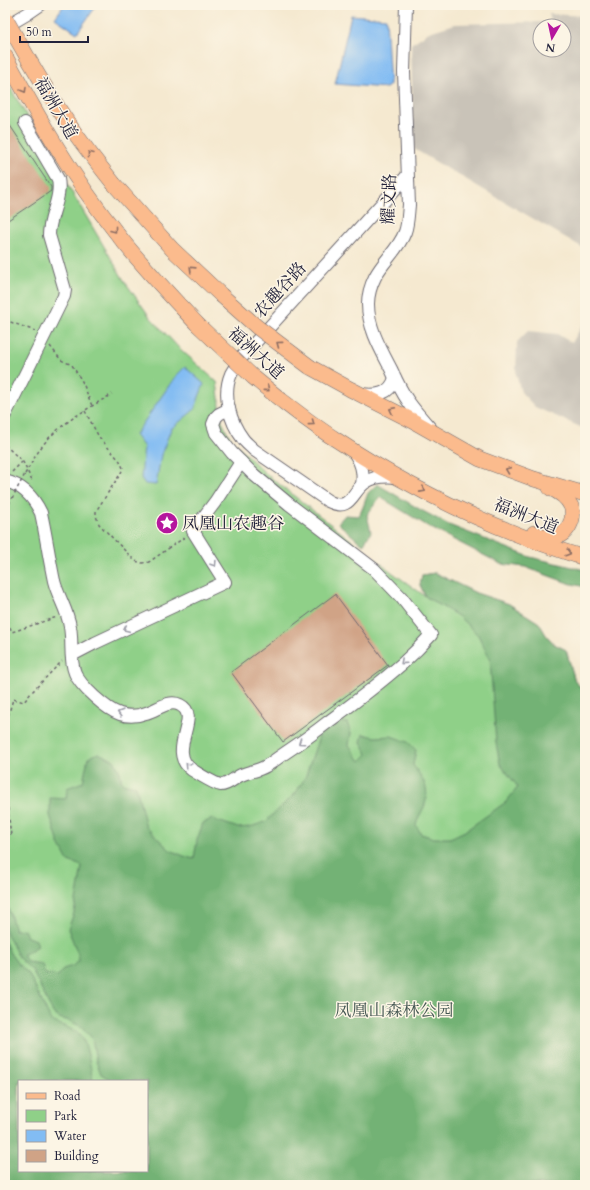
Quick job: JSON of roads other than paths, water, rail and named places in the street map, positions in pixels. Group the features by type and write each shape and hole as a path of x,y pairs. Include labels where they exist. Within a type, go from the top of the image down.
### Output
{"main road":[{"name":"福洲大道","path":"5,18 67,122 114,184 172,249 220,295 257,327 310,367 413,421 480,459 534,479 585,494"},
{"name":"福洲大道","path":"5,56 68,166 115,231 139,261 197,324 253,377 280,400 334,439 400,478 467,512 532,540 585,558"},
{"path":"467,512 510,524 546,537 552,538 558,536 567,530 572,512 571,507 559,492 534,479"}],"street":[{"path":"5,27 40,5"},
{"name":"耀文路","path":"406,5 404,72 409,205 408,222 400,243 381,266 374,278 370,289 368,314 379,346 407,400 436,434"},
{"path":"5,415 64,296 65,290 49,235 49,226 60,187 58,179 25,123"},
{"name":"农趣谷路","path":"362,485 348,502 338,505 328,501 254,450 243,439 237,430 229,409 227,390 231,374 236,365 407,176"},
{"path":"359,394 376,395 384,393 390,389 395,378"},
{"path":"8,477 30,495 41,513 55,582 70,628 75,674 83,686 112,711 122,715 139,715 168,704 175,703 182,706 188,713 182,747 184,760 190,768 196,772 216,783 222,785 227,784 239,776 266,766 312,734 404,662 431,635 401,597 374,569 289,504 253,474 220,439 213,424 216,417 223,411 229,409"},
{"path":"353,451 361,463 363,470 362,485"},
{"path":"72,655 225,582 193,531 216,502 241,462"},
{"path":"362,485 366,481 377,478 390,476 400,478"}],"water":[{"path":"64,5 97,5 77,33 55,18"},
{"path":"351,15 386,18 390,85 386,88 335,84"},
{"path":"185,367 204,384 194,410 171,429 161,455 156,485 145,484 141,478 144,447 135,435 175,377"}],"place":[{"name":"凤凰山农趣谷","path":"167,523"}],"park label":[{"name":"凤凰山森林公园","path":"394,1010"}]}
